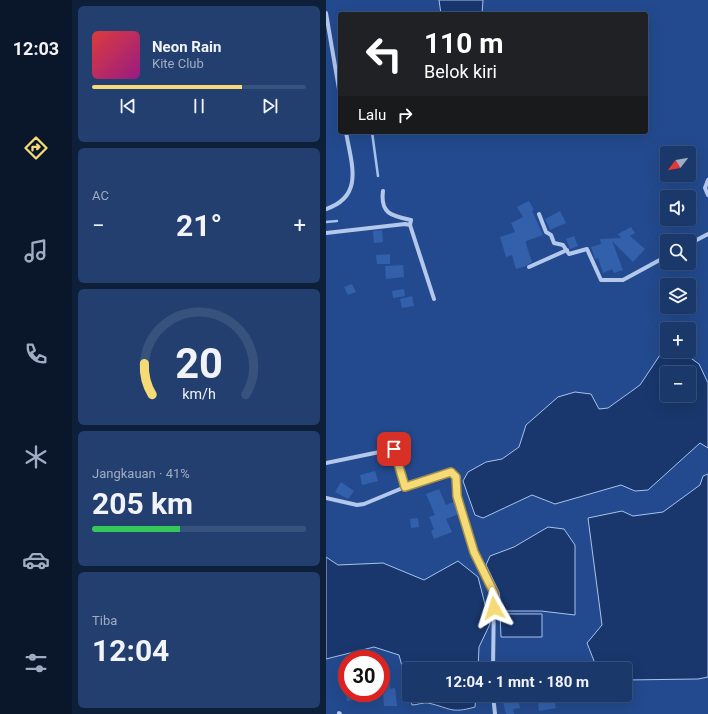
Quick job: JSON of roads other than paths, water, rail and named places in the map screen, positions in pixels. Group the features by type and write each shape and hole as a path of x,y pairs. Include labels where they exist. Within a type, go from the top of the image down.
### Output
{"street":[{"path":"326,13 328,34 338,85"},
{"path":"326,209 343,199 353,187 354,177 346,134"},
{"path":"708,180 705,188 708,194"},
{"path":"383,191 382,201 387,212 395,217 411,220 410,225 434,299"},
{"path":"540,214 546,232 551,234 554,242 563,245 569,254 587,249 601,280 623,280 660,260"},
{"path":"326,233 405,224 410,225"},
{"path":"696,240 708,234"},
{"path":"529,267 567,250"},
{"path":"326,463 394,449 405,487"},
{"path":"326,498 357,505 451,472 456,477 457,496 474,552 494,593 493,662"},
{"path":"494,702 495,714"}],"water":[{"path":"439,0 483,0 482,12 441,12"},
{"path":"660,355 660,358 691,358 699,364 708,383 708,448 700,443 648,490 635,491 621,485 555,504 532,495 483,518 475,515 463,481 468,472 486,462 502,459 519,447 526,425 558,397 575,392 591,394 599,409 608,408 640,385"},
{"path":"708,474 708,677 698,679 632,680 632,662 594,662 587,643 602,625 588,518 622,511 633,516 663,512 700,485 703,476"},
{"path":"548,527 564,529 575,545 575,615 541,611 502,611 499,592 486,565 490,556 514,547"},
{"path":"326,557 338,565 383,563 424,580 458,561 478,577 490,624 479,647 478,662 402,662 402,666 399,655 390,652 390,650 383,650 374,647 362,650 338,650 338,656 326,659"},
{"path":"500,614 542,614 542,637 501,637"},
{"path":"411,702 475,702 475,707 460,710 451,710 426,703 412,705"}],"waterway":[{"path":"372,134 378,176"},
{"path":"326,222 337,221"}]}
